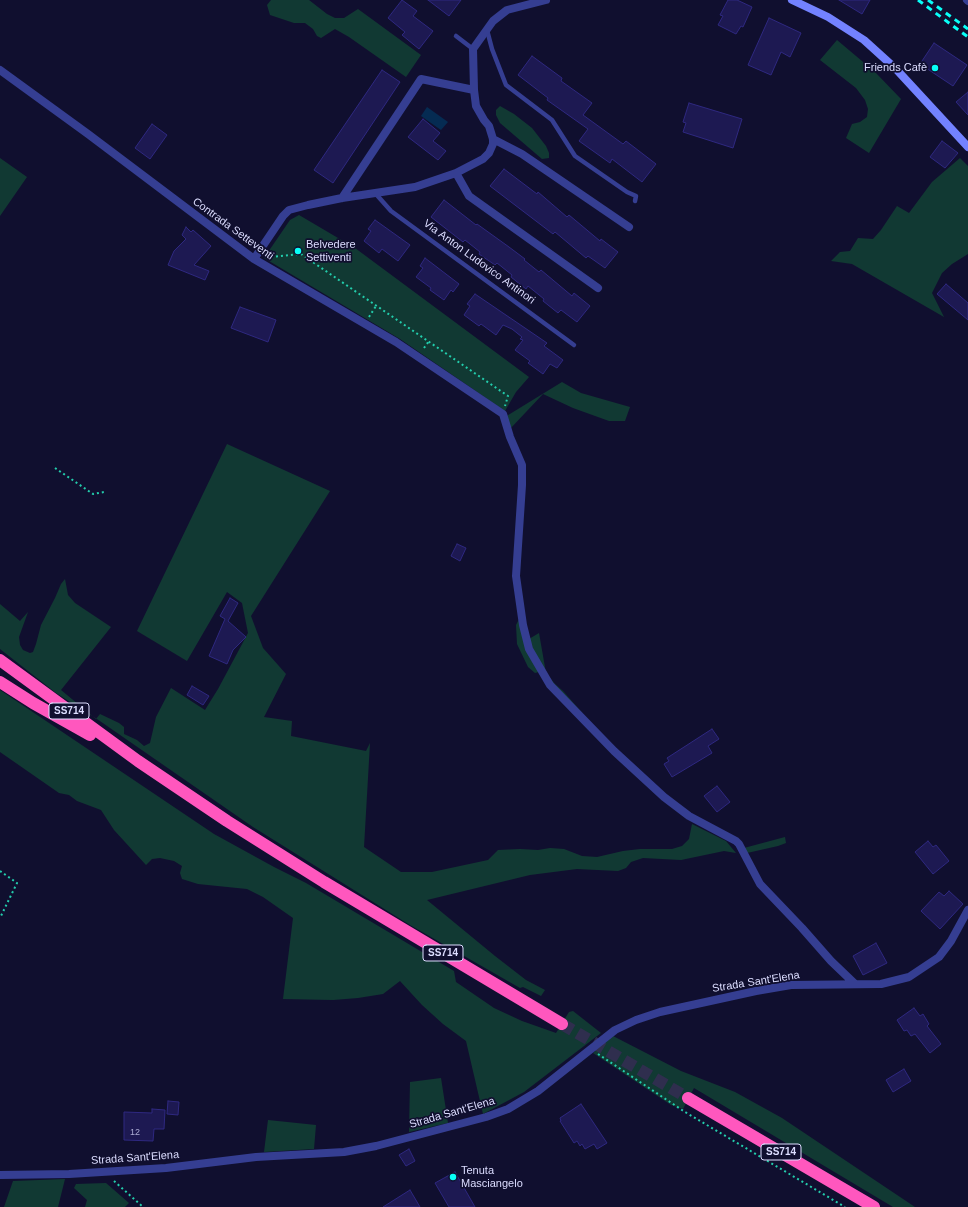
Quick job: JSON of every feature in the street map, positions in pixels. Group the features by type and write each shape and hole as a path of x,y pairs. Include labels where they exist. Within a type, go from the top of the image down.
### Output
{"highway":[{"name":"SS714","path":"0,660 138,761 228,821 324,882 562,1024"},
{"path":"0,682 33,704 138,761"},
{"name":"SS714","path":"688,1098 874,1207"}],"main road":[{"path":"792,0 828,17 864,40 896,69 968,147"}],"street":[{"path":"254,259 283,216 289,210 301,206 342,198 415,187 456,173 483,159 489,153 493,139 489,126 476,106 473,49 493,21 508,10 546,0"},
{"name":"Contrada Setteventi","path":"0,70 254,259 396,342 503,416"},
{"path":"342,198 421,79 474,90"},
{"path":"493,139 522,154 629,227"},
{"path":"456,173 469,196 598,288"},
{"path":"503,416 522,465 516,576 523,625 528,649 550,685 614,751 664,797 689,816 736,841 760,884 802,928 831,962 855,984"},
{"name":"Strada Sant'Elena","path":"0,1175 166,1168 256,1157 344,1152 376,1146 486,1117 508,1108 538,1090 615,1030 636,1020 660,1012 756,991 784,987 881,984 909,977 939,957 951,941 968,910"}],"lane":[{"path":"487,30 492,49 506,85 552,120 575,156 627,192 636,196 635,201"},
{"path":"456,36 473,49"},
{"name":"Via Anton Ludovico Antinori","path":"374,193 391,211 574,344"}],"path":[{"path":"254,259 301,254 508,396 503,416"},
{"path":"55,468 93,494 104,492"},
{"path":"0,871 17,883 0,918"},
{"path":"108,1171 115,1182 143,1207"}],"green space":[{"path":"271,0 309,0 327,14 335,18 344,18 358,9 421,55 406,77 349,37 335,29 321,38 317,36 313,29 305,23 294,23 270,15 267,5"},
{"path":"837,40 875,72 901,99 869,153 846,138 852,124 860,122 867,117 868,109 865,100 856,88 820,60"},
{"path":"500,106 514,114 532,128 546,146 549,153 549,158 542,159 500,123 496,115 496,110"},
{"path":"0,158 27,177 0,216"},
{"path":"960,158 968,166 968,254 952,264 942,273 932,293 944,317 852,264 831,261 840,252 850,251 858,238 873,239 897,206 909,213 932,182"},
{"path":"299,215 355,248 529,377 516,392 505,411 400,339 264,258 290,220"},
{"path":"562,382 581,393 630,407 625,421 609,421 573,408 543,394 509,430 505,417"},
{"path":"227,444 330,491 251,616 263,648 286,674 264,717 292,721 291,736 366,751 370,743 364,847 401,872 432,872 488,860 498,850 538,850 550,848 564,849 582,856 597,857 640,849 672,849 682,846 689,839 692,824 726,841 736,853 724,851 681,860 643,858 631,862 626,868 618,871 577,869 530,875 427,900 526,980 545,990 541,996 523,987 520,988 410,925 253,827 96,719 100,714 119,723 124,727 124,734 137,740 144,746 150,743 156,717 171,688 205,710 248,633 242,603 227,592 187,661 137,631"},
{"path":"65,579 68,595 75,603 111,627 61,690 93,716 56,693 0,649 0,604 20,621 28,612 19,637 20,645 23,650 30,653 33,652 41,625 61,584"},
{"path":"522,613 529,639 539,633 546,673 585,716 539,672 535,673 528,667 517,644 516,625"},
{"path":"0,690 214,834 306,883 454,971 456,982 494,1008 522,1021 556,1033 569,1012 573,1011 601,1033 524,1092 483,1114 466,1041 443,1024 422,1005 400,981 383,994 358,998 333,1000 283,999 293,918 263,897 247,889 198,884 182,879 180,873 182,866 174,861 160,858 152,859 146,865 114,830 101,810 77,801 69,795 59,793 0,752"},
{"path":"785,837 786,843 778,846 747,853 744,848"},
{"path":"613,1036 681,1071 735,1092 782,1118 915,1207 893,1207 694,1088 683,1109 671,1105 593,1053"},
{"path":"441,1078 448,1123 409,1132 410,1082"},
{"path":"268,1120 316,1125 314,1149 264,1152"},
{"path":"65,1179 58,1207 4,1207 13,1181"},
{"path":"106,1183 129,1203 125,1207 85,1207 87,1200 74,1188 76,1184"}],"water":[{"path":"427,107 448,122 441,130 421,116"}],"building":[{"path":"402,0 417,11 413,16 433,31 419,49 402,35 405,32 388,18"},
{"path":"428,0 461,0 449,16"},
{"path":"728,0 737,0 752,7 743,27 741,26 736,34 718,25 723,16 720,15"},
{"path":"839,0 870,0 862,14"},
{"path":"769,18 801,33 790,57 781,52 771,75 748,65"},
{"path":"934,43 967,65 953,86 920,64"},
{"path":"532,56 562,78 561,81 592,103 583,115 623,144 626,141 656,164 642,182 612,159 610,163 579,141 588,129 547,100 548,98 518,75"},
{"path":"382,70 400,82 333,183 314,170"},
{"path":"968,92 968,115 956,102"},
{"path":"689,103 742,119 733,148 683,132 686,123 683,122"},
{"path":"423,119 440,133 433,141 446,151 438,160 408,137"},
{"path":"152,124 167,135 150,159 135,148"},
{"path":"942,141 958,153 945,168 930,157"},
{"path":"504,169 537,194 538,192 567,217 569,215 600,241 601,239 618,252 605,268 588,256 586,258 555,232 553,234 490,186"},
{"path":"444,200 476,225 477,224 525,259 524,260 539,272 541,270 572,296 574,293 590,306 577,322 561,310 558,313 528,286 526,289 497,263 495,265 479,254 480,252 465,240 463,242 431,217"},
{"path":"375,220 410,245 398,261 382,249 379,253 364,241 371,231 368,229"},
{"path":"186,227 191,232 193,230 211,246 194,265 209,271 205,280 168,265 174,251 186,239 182,235"},
{"path":"425,258 459,284 453,292 451,290 444,300 416,277 423,268 420,266"},
{"path":"946,284 968,303 968,320 937,294"},
{"path":"475,294 547,343 544,346 563,360 557,368 550,364 543,374 528,363 530,361 515,350 523,340 520,339 522,337 512,329 503,325 496,335 481,324 479,326 464,315 470,306 467,304"},
{"path":"240,307 276,320 268,342 231,328"},
{"path":"457,544 466,548 460,561 451,556"},
{"path":"230,598 238,603 228,621 246,637 233,650 227,664 209,656 225,619 220,616"},
{"path":"192,686 209,696 203,705 187,695"},
{"path":"712,729 719,739 708,746 712,753 672,777 664,764 669,761 667,758"},
{"path":"717,786 730,802 717,812 704,796"},
{"path":"928,841 933,847 936,845 949,861 933,874 915,852"},
{"path":"949,891 963,904 940,929 921,911 939,892 944,896"},
{"path":"876,943 887,963 863,975 853,956"},
{"path":"914,1008 920,1016 923,1014 929,1024 927,1026 941,1044 930,1053 915,1034 911,1036 907,1030 904,1031 897,1020"},
{"path":"904,1069 911,1081 893,1092 886,1080"},
{"path":"168,1101 179,1102 178,1115 167,1114"},
{"path":"581,1104 607,1143 597,1149 594,1144 585,1149 582,1144 580,1146 577,1141 574,1143 560,1121 560,1118"},
{"path":"152,1109 165,1110 164,1129 154,1129 153,1141 124,1140 124,1112 152,1113"},
{"path":"409,1149 415,1161 406,1166 399,1155"},
{"path":"455,1172 475,1207 449,1207 435,1183"},
{"path":"410,1190 420,1207 383,1207"}],"tunnel":[{"path":"562,1024 688,1098"}],"railway":[{"path":"918,0 968,37"},
{"path":"928,0 968,29"}],"place":[{"name":"Friends Cafè","path":"935,68"},
{"name":"Belvedere Settiventi","path":"298,251"},
{"name":"Tenuta Masciangelo","path":"453,1177"}]}
